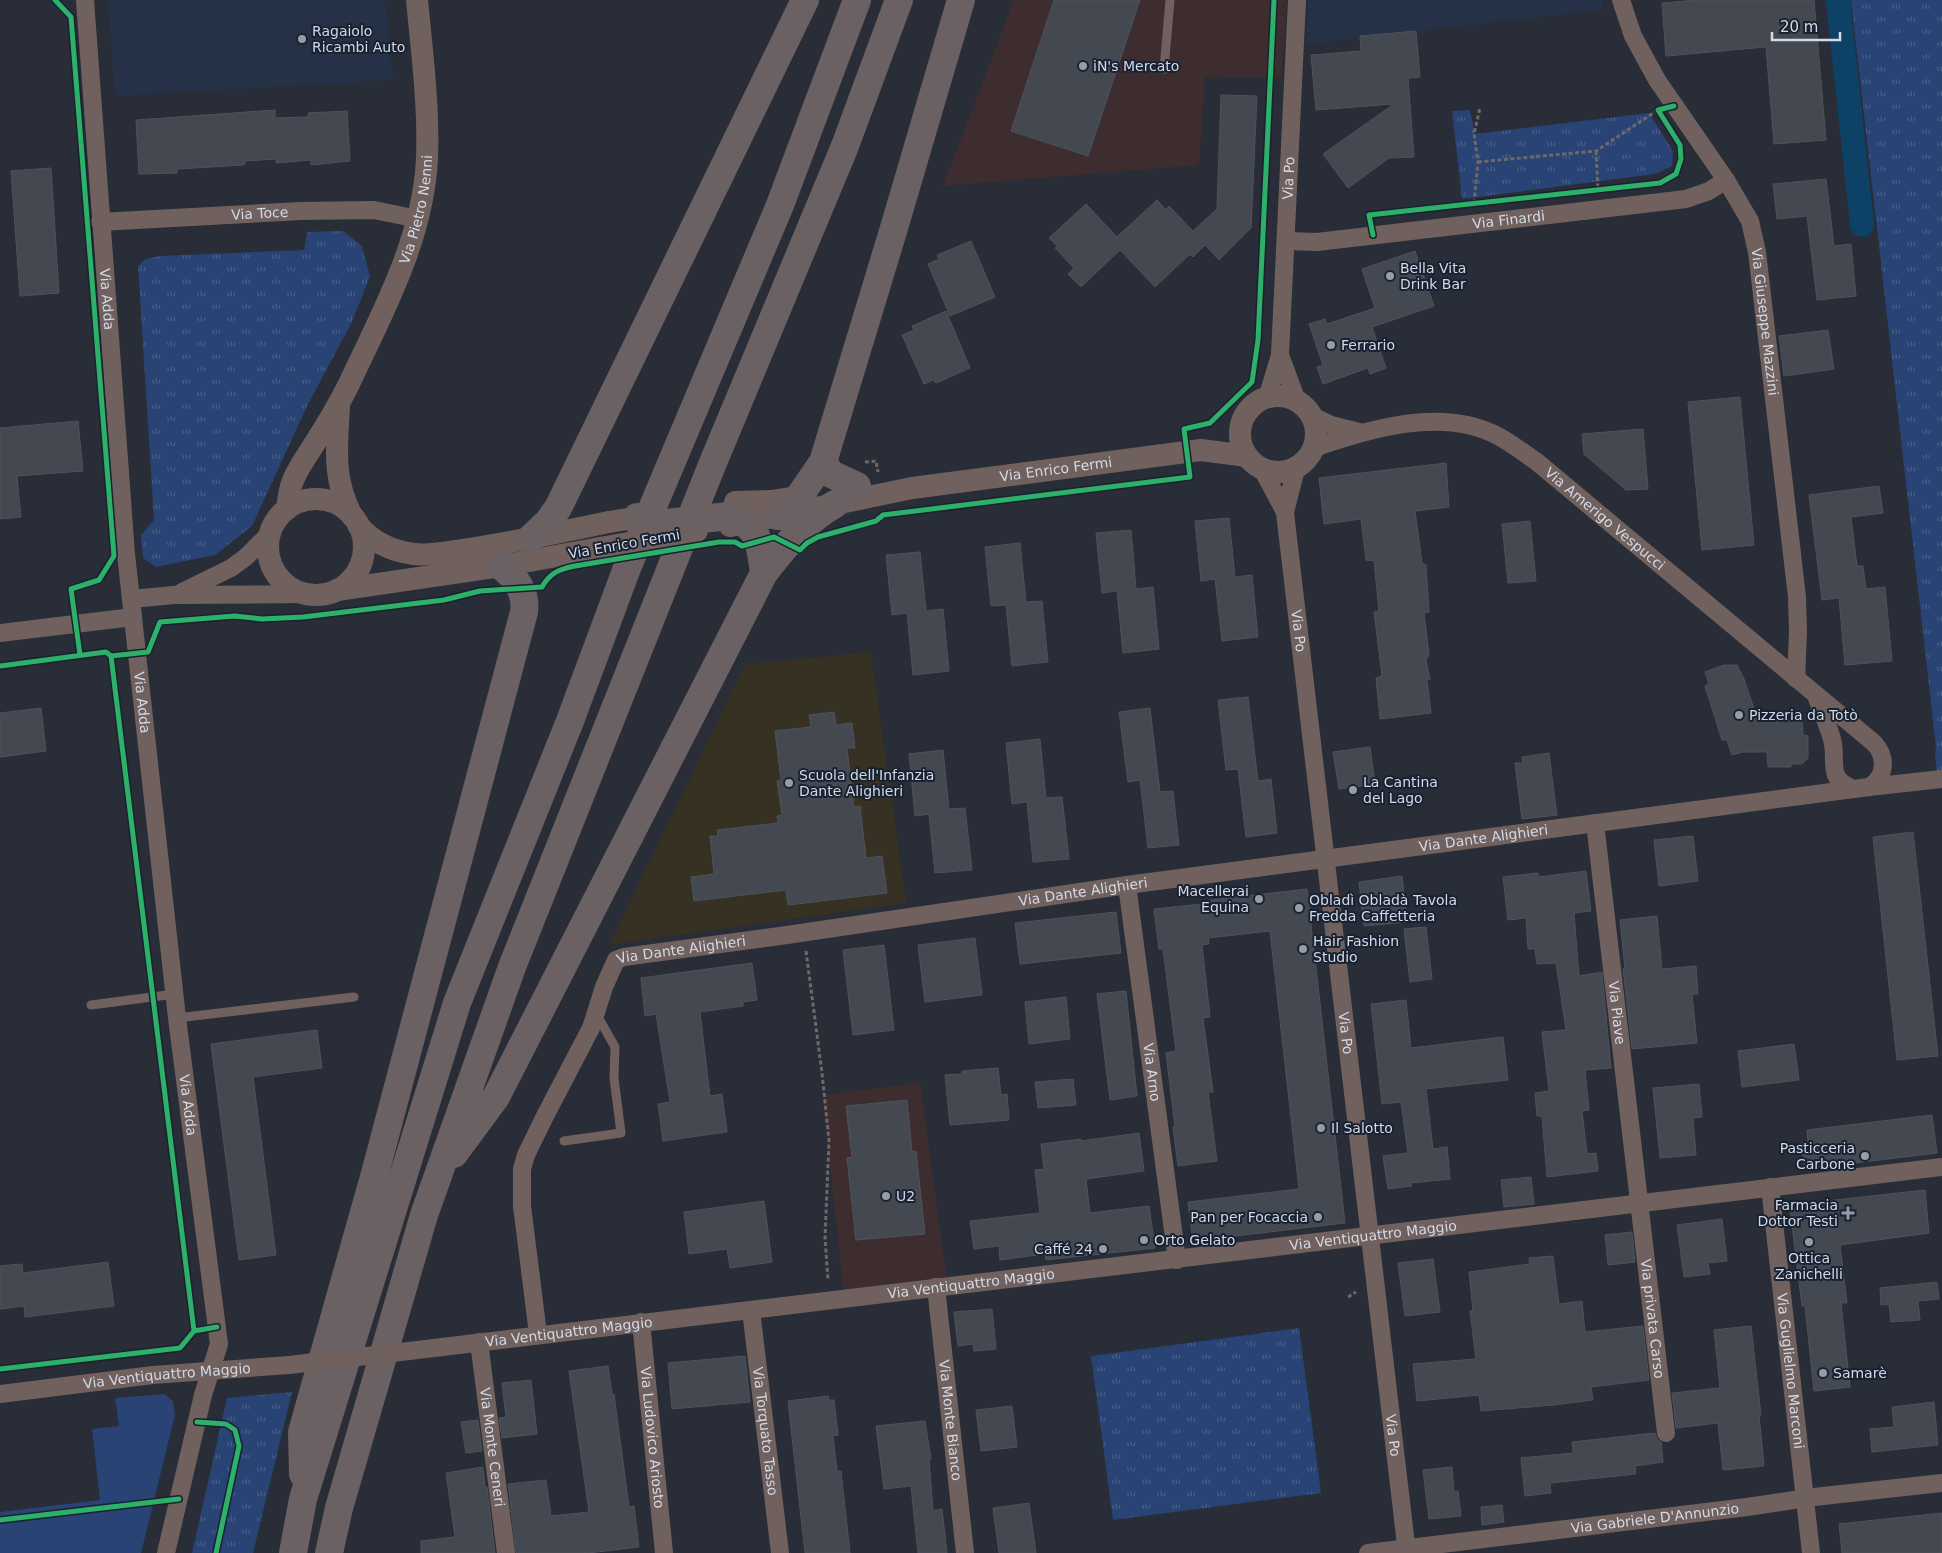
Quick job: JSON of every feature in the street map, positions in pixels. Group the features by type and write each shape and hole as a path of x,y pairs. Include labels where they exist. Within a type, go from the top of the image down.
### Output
{"highway":[{"path":"531,538 548,522 558,508 805,0"},
{"path":"293,1553 303,1499 456,1003 570,721 627,568 780,205 857,0"},
{"path":"329,1553 339,1508 437,1177 512,967 712,465 845,146 899,0"},
{"path":"778,516 799,497 822,462 894,228 961,0"},
{"path":"822,462 831,474 857,486"},
{"path":"437,1177 496,1097 764,573 788,543 810,520 835,504"},
{"path":"637,517 667,524 733,517 753,530 759,541 764,573"},
{"path":"303,1499 302,1432 374,1177 524,612 525,600 522,589 511,574 501,566"}],"street":[{"name":"Via Adda","path":"85,0 126,554 177,1018 219,1344 196,1422 166,1553"},
{"name":"Via Pietro Nenni","path":"287,509 291,486 301,466 339,405 387,302 409,248 418,218 425,178 427,145 424,74 417,0"},
{"name":"Via Po","path":"1267,398 1280,354 1297,0"},
{"name":"Via Giuseppe Mazzini","path":"1621,0 1633,36 1657,80 1726,180 1750,221 1757,252 1797,597 1796,679"},
{"name":"Via Finardi","path":"1286,241 1317,242 1686,199 1709,190 1726,180"},
{"name":"Via Toce","path":"100,222 301,211 374,210 418,218"},
{"name":"Via Po","path":"1280,354 1304,409"},
{"path":"1288,397 1304,409 1316,426 1316,438 1314,448 1304,463 1296,469 1278,472 1254,462 1241,444 1240,431 1249,409 1267,398 1288,397"},
{"name":"Via Pietro Nenni","path":"339,405 336,468 342,494 355,520"},
{"name":"Via Amerigo Vespucci","path":"1304,409 1331,426 1360,432"},
{"name":"Via Enrico Fermi","path":"1201,450 1227,435 1244,418"},
{"name":"Via Amerigo Vespucci","path":"1314,448 1360,432 1425,422 1461,423 1496,435 1537,462 1880,749 1884,764 1882,773 1878,780 1861,788"},
{"name":"Via Enrico Fermi","path":"733,517 778,516 912,488 1201,450 1254,462"},
{"name":"Via Po","path":"1254,462 1285,512"},
{"name":"Via Po","path":"1296,469 1285,512 1406,1551"},
{"name":"Via Enrico Fermi","path":"336,590 501,566 600,548 733,517 771,501 857,486 912,488"},
{"path":"131,598 174,595 326,594 336,590 351,579 361,563 364,543 355,520 343,508 332,502 321,500 304,501 287,509 277,520 270,533 246,557 231,568 174,595"},
{"name":"Via Enrico Fermi","path":"355,520 365,533 385,546 422,555 531,538 637,517"},
{"path":"270,533 269,556 278,577 286,584 307,594"},
{"path":"0,634 133,617"},
{"path":"1817,697 1832,741 1834,772 1842,783 1861,788"},
{"name":"Via Dante Alighieri","path":"538,1334 522,1206 522,1169 526,1155 597,1015 604,987 616,960 624,957 803,933 1127,885 1861,788 1942,779"},
{"name":"Via Piave","path":"1595,823 1640,1204"},
{"name":"Via Arno","path":"1127,885 1177,1260"},
{"name":"Via Ventiquattro Maggio","path":"0,1394 153,1376 289,1365 409,1351 538,1334 1177,1260 1942,1167"},
{"name":"Via Guglielmo Marconi","path":"1770,1188 1811,1553"},
{"name":"Via privata Carso","path":"1640,1204 1666,1433"},
{"name":"Via Monte Bianco","path":"936,1288 965,1553"},
{"name":"Via Torquato Tasso","path":"751,1310 780,1553"},
{"name":"Via Ludovico Ariosto","path":"641,1322 664,1553"},
{"name":"Via Monte Ceneri","path":"479,1342 506,1553"},
{"name":"Via Gabriele D'Annunzio","path":"1368,1553 1406,1551 1737,1509 1806,1498 1942,1483"}],"lane":[{"path":"1164,69 1170,0"},
{"path":"91,1005 175,994"},
{"path":"177,1018 354,997"},
{"path":"564,1141 621,1133 614,1078 615,1047 597,1015"}],"path":[{"path":"1473,204 1478,162 1474,134 1480,108"},
{"path":"1478,162 1596,151 1658,110 1662,117"},
{"path":"1596,151 1599,210"},
{"path":"1589,191 1607,189"},
{"path":"1464,205 1483,203"},
{"path":"803,933 829,1141 825,1238 829,1300"}],"shaded area":[{"path":"108,0 385,0 393,80 115,96"},
{"path":"1014,0 1287,0 1281,78 1205,77 1199,165 943,186"},
{"path":"1308,0 1602,0 1602,10 1306,44"},
{"name":"Scuola dell'Infanzia Dante Alighieri","path":"871,652 906,903 609,945 745,664"},
{"path":"920,1083 947,1279 843,1290 823,1095"}],"green space":[{"path":"1851,0 1942,0 1942,774 1937,774 1936,747"},
{"path":"1470,110 1475,134 1649,113 1673,151 1672,166 1655,174 1462,199 1452,111"},
{"path":"343,231 362,246 370,276 352,322 307,406 252,526 215,555 156,567 143,558 141,535 154,520 138,266 146,259 160,256 304,250 307,232"},
{"path":"1299,1328 1321,1493 1113,1520 1091,1356"},
{"path":"292,1392 253,1553 192,1553 227,1398"},
{"path":"164,1394 173,1401 175,1415 141,1553 0,1553 0,1512 100,1500 92,1429 119,1426 115,1398"}],"building":[{"path":"1054,0 1140,0 1088,156 1011,131"},
{"path":"1698,0 1814,0 1826,140 1774,144 1766,47 1666,56 1662,3"},
{"path":"1416,31 1420,77 1408,78 1414,157 1389,158 1348,188 1323,154 1394,104 1316,110 1311,55 1361,51 1360,36"},
{"path":"1221,95 1257,96 1251,228 1219,260 1205,245 1193,257 1190,254 1155,287 1120,250 1081,287 1068,274 1074,268 1055,248 1057,246 1049,238 1086,204 1117,237 1157,200 1166,210 1169,206 1193,231 1217,209"},
{"path":"275,110 275,118 308,117 308,113 347,111 350,161 311,165 311,160 276,163 276,159 245,161 244,165 177,169 177,173 139,174 136,120"},
{"path":"51,168 59,293 20,296 11,171"},
{"path":"1826,179 1834,246 1851,244 1856,296 1817,300 1807,216 1777,219 1773,184"},
{"path":"971,241 995,297 950,316 928,264 939,259 937,255"},
{"path":"1415,251 1434,306 1372,327 1386,368 1370,374 1368,368 1323,384 1317,367 1323,365 1309,324 1325,319 1327,324 1375,308 1362,269"},
{"path":"946,311 970,368 936,383 934,380 924,384 902,335 914,330 912,326"},
{"path":"1828,330 1834,369 1784,376 1779,336"},
{"path":"1740,397 1754,545 1702,550 1688,402"},
{"path":"78,421 83,471 17,476 21,517 0,519 0,428"},
{"path":"1643,429 1648,489 1626,490 1584,454 1582,434"},
{"path":"1446,463 1449,507 1415,511 1422,563 1426,565 1429,612 1424,613 1429,655 1426,660 1430,679 1427,679 1431,713 1380,719 1376,678 1382,676 1374,612 1379,611 1374,561 1366,560 1361,519 1324,524 1319,478"},
{"path":"1879,486 1883,513 1851,517 1857,566 1863,566 1866,589 1885,587 1892,661 1845,665 1839,598 1822,600 1809,495"},
{"path":"1229,518 1235,577 1252,575 1258,637 1222,641 1215,579 1201,581 1195,521"},
{"path":"1530,521 1536,581 1508,583 1502,524"},
{"path":"1131,530 1136,589 1153,587 1159,649 1123,653 1117,591 1102,593 1096,533"},
{"path":"1020,543 1026,602 1042,601 1048,662 1012,666 1006,605 991,606 985,547"},
{"path":"920,552 926,611 943,609 949,671 913,675 907,613 892,615 886,555"},
{"path":"1724,665 1737,665 1744,679 1758,721 1802,720 1803,735 1808,736 1808,758 1802,764 1791,764 1791,767 1768,767 1767,752 1743,752 1732,755 1727,740 1722,740 1705,686 1709,684 1705,672"},
{"path":"1248,697 1258,781 1271,779 1277,833 1246,837 1238,769 1226,770 1218,700"},
{"path":"41,708 46,751 0,757 0,713"},
{"path":"1150,708 1160,792 1173,791 1179,845 1148,848 1140,780 1128,782 1119,712"},
{"path":"834,712 836,725 852,723 855,748 847,748 854,807 860,806 866,858 882,856 887,893 788,905 786,890 694,901 691,877 714,874 710,836 718,836 717,830 778,823 777,816 782,815 777,781 781,780 775,731 811,727 809,715"},
{"path":"1040,739 1046,798 1062,797 1069,859 1033,862 1027,802 1012,804 1006,743"},
{"path":"1370,747 1375,784 1339,789 1333,752"},
{"path":"943,750 949,809 965,808 972,870 935,873 929,814 915,816 909,754"},
{"path":"1549,753 1557,815 1522,819 1515,763 1523,763 1522,757"},
{"path":"1913,832 1938,1056 1897,1060 1873,837"},
{"path":"1693,836 1698,881 1659,886 1654,840"},
{"path":"1586,871 1591,911 1574,913 1579,976 1602,972 1611,1068 1585,1070 1589,1110 1582,1111 1587,1154 1596,1153 1598,1171 1547,1177 1542,1116 1537,1116 1535,1093 1549,1091 1542,1032 1566,1030 1556,963 1537,964 1535,949 1528,949 1526,918 1508,920 1503,877 1538,873 1539,877"},
{"path":"1402,876 1407,922 1364,926 1359,882"},
{"path":"1307,889 1345,1223 1193,1241 1188,1202 1299,1189 1270,931 1208,938 1209,944 1202,945 1210,1017 1203,1018 1213,1092 1208,1092 1217,1161 1178,1166 1166,1053 1176,1051 1163,949 1159,949 1154,909 1202,904 1202,901"},
{"path":"1116,912 1121,953 1020,964 1015,923"},
{"path":"1657,916 1662,969 1696,966 1698,994 1692,994 1697,1043 1632,1049 1623,969 1625,969 1620,920"},
{"path":"1426,927 1432,979 1410,982 1404,929"},
{"path":"975,938 982,995 925,1002 918,945"},
{"path":"884,945 894,1030 853,1035 843,950"},
{"path":"752,963 757,1000 743,1002 743,1006 700,1012 710,1096 722,1094 727,1132 663,1141 658,1104 670,1102 656,1014 645,1016 641,978"},
{"path":"1126,991 1137,1096 1110,1100 1097,994"},
{"path":"1066,997 1070,1039 1029,1044 1025,1002"},
{"path":"1406,1000 1411,1048 1503,1037 1508,1080 1426,1089 1433,1149 1447,1147 1450,1179 1411,1183 1412,1186 1388,1189 1383,1156 1408,1153 1401,1102 1382,1104 1371,1004"},
{"path":"317,1030 322,1068 253,1077 276,1255 239,1260 211,1044"},
{"path":"1794,1044 1799,1080 1742,1087 1738,1051"},
{"path":"998,1068 1001,1095 1007,1094 1009,1120 950,1125 945,1075 962,1074 962,1071"},
{"path":"1073,1079 1076,1105 1038,1108 1035,1082"},
{"path":"1699,1084 1702,1117 1693,1118 1696,1155 1660,1158 1653,1088"},
{"name":"U2","path":"907,1100 912,1152 916,1151 925,1234 856,1240 847,1158 852,1157 846,1106"},
{"path":"1932,1115 1937,1153 1805,1169 1801,1143 1808,1142 1807,1130"},
{"path":"1139,1133 1144,1171 1086,1179 1090,1213 1149,1206 1155,1248 1046,1260 1045,1254 1000,1260 999,1246 974,1249 970,1221 1040,1213 1035,1170 1044,1169 1041,1144"},
{"path":"1531,1177 1534,1204 1504,1207 1501,1180"},
{"path":"1925,1190 1929,1233 1840,1245 1847,1303 1841,1303 1850,1387 1814,1391 1805,1306 1802,1306 1790,1209 1809,1207 1809,1203"},
{"path":"764,1201 772,1262 730,1268 727,1249 689,1254 684,1212"},
{"path":"1722,1219 1727,1261 1708,1263 1710,1274 1684,1277 1677,1225"},
{"path":"1632,1232 1635,1262 1608,1265 1605,1235"},
{"path":"1553,1256 1559,1304 1582,1301 1585,1332 1643,1326 1649,1380 1591,1387 1593,1400 1554,1405 1481,1411 1479,1395 1417,1401 1413,1364 1476,1359 1470,1311 1473,1311 1469,1272 1530,1264 1529,1258"},
{"path":"1433,1259 1440,1312 1405,1316 1398,1263"},
{"path":"108,1262 114,1306 25,1317 24,1306 0,1309 0,1266 22,1264 23,1273"},
{"path":"1937,1282 1939,1299 1918,1301 1920,1320 1891,1322 1889,1304 1881,1305 1880,1288"},
{"path":"992,1309 996,1349 974,1351 973,1344 958,1346 954,1312"},
{"path":"1751,1326 1761,1415 1759,1415 1764,1466 1723,1470 1718,1423 1676,1428 1672,1393 1720,1388 1714,1330"},
{"path":"745,1356 750,1402 672,1409 668,1363"},
{"path":"608,1366 612,1394 614,1394 629,1507 634,1506 639,1547 588,1553 516,1553 508,1484 546,1480 551,1516 589,1512 569,1371"},
{"path":"531,1380 537,1434 502,1438 499,1418 506,1417 502,1383"},
{"path":"828,1396 829,1400 834,1400 838,1435 833,1436 837,1471 841,1471 850,1553 805,1553 788,1401"},
{"path":"1934,1402 1938,1445 1872,1452 1870,1429 1894,1427 1892,1407"},
{"path":"1012,1406 1017,1447 981,1451 976,1410"},
{"path":"478,1420 482,1451 466,1453 461,1422"},
{"path":"925,1421 931,1459 929,1459 933,1511 942,1509 947,1553 918,1553 911,1486 884,1489 876,1426"},
{"path":"1655,1433 1657,1439 1661,1442 1663,1462 1635,1466 1636,1474 1550,1483 1551,1493 1525,1496 1521,1458 1573,1453 1572,1442"},
{"path":"483,1467 495,1553 421,1553 421,1541 455,1537 446,1473"},
{"path":"1452,1467 1454,1492 1458,1491 1461,1516 1429,1519 1423,1470"},
{"path":"1029,1503 1036,1553 999,1553 993,1508"},
{"path":"1502,1505 1504,1522 1482,1525 1481,1507"},
{"path":"1942,1513 1942,1553 1842,1553 1839,1524"}],"waterway":[{"path":"1838,0 1862,225"}],"cycle path":[{"path":"55,0 71,17 114,556 99,580 71,589 80,655"},
{"path":"111,656 148,652 160,622 235,616 262,619 303,617 444,600 480,591 542,587 548,578 556,572 575,566 719,542 735,542 742,546 774,537 800,550 807,543 818,537 876,521 883,515 1190,477 1184,429 1210,423 1252,382 1258,340 1274,0"},
{"path":"1373,235 1369,215 1660,183 1676,174 1681,159 1680,145 1658,110 1674,106"},
{"path":"0,666 106,652 111,656 194,1331"},
{"path":"0,1369 180,1348 194,1331 217,1327"},
{"path":"197,1422 226,1424 235,1430 239,1446 216,1553"},
{"path":"0,1520 179,1499"}],"place":[{"name":"Ragaiolo Ricambi Auto","path":"302,39"},
{"name":"iN's Mercato","path":"1083,66"},
{"name":"Bella Vita Drink Bar","path":"1390,276"},
{"name":"Ferrario","path":"1331,345"},
{"name":"Pizzeria da Totò","path":"1739,715"},
{"name":"Scuola dell'Infanzia Dante Alighieri","path":"789,783"},
{"name":"La Cantina del Lago","path":"1353,790"},
{"name":"Macellerai Equina","path":"1259,899"},
{"name":"Obladì Obladà Tavola Fredda Caffetteria","path":"1299,908"},
{"name":"Hair Fashion Studio","path":"1303,949"},
{"name":"Il Salotto","path":"1321,1128"},
{"name":"Pasticceria Carbone","path":"1865,1156"},
{"name":"U2","path":"886,1196"},
{"name":"Farmacia Dottor Testi","path":"1848,1213"},
{"name":"Pan per Focaccia","path":"1318,1217"},
{"name":"Orto Gelato","path":"1144,1240"},
{"name":"Ottica Zanichelli","path":"1809,1242"},
{"name":"Caffé 24","path":"1103,1249"},
{"name":"Samarè","path":"1823,1373"}]}
